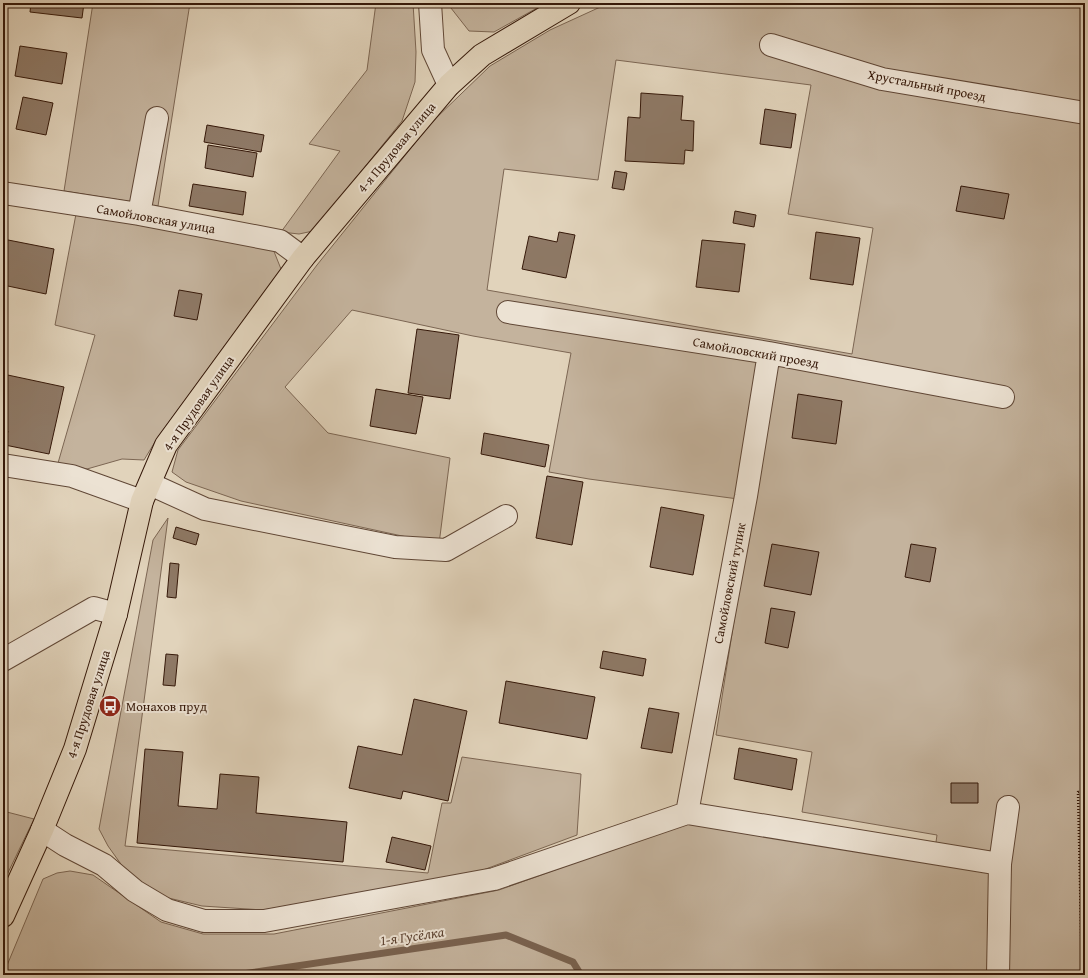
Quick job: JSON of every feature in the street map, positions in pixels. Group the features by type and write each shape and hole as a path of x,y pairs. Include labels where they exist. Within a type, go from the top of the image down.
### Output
{"main road":[{"name":"4-я Прудовая улица","path":"3,916 42,830 75,749 116,614 146,493 166,445 303,258 449,85 482,54 569,3"}],"street":[{"path":"430,3 432,50 449,85"},
{"name":"Хрустальный проезд","path":"771,46 882,79 1085,113"},
{"path":"140,214 157,118"},
{"name":"Самойловская улица","path":"3,193 140,214 280,241 303,258"},
{"name":"Самойловский проезд","path":"508,312 769,353 1003,396"},
{"name":"Самойловский тупик","path":"687,813 746,496 769,353"},
{"path":"3,465 72,476 146,493 205,510 396,547 446,550 506,516"},
{"path":"3,660 94,608 116,614"},
{"path":"998,975 1000,864 1008,807"},
{"path":"42,830 65,845 104,864 135,891 167,910 204,921 264,921 494,879 565,853 687,813 1000,864"}],"path":[{"path":"1082,975 1078,792 1085,791"}],"shaded area":[{"path":"93,3 190,3 158,206 64,191"},
{"path":"376,3 413,3 416,52 415,82 402,121 313,231 299,234 281,232 340,151 309,144 367,70"},
{"path":"447,3 546,3 494,32 469,31"},
{"path":"609,3 1085,3 1085,975 3,975 43,879 57,873 70,871 93,875 161,922 203,934 274,934 499,890 689,822 933,863 937,835 802,812 812,752 716,735 753,501 589,479 549,472 571,353 473,336 352,310 285,387 328,433 450,458 439,544 241,501 186,482 172,472 178,450 317,265 432,122 490,66 550,30","holes":["616,60 811,85 788,214 873,228 852,354 487,290 504,169 598,180"]},
{"path":"76,214 273,249 281,269 158,437 144,460 122,459 87,469 58,463 95,335 55,325"},
{"path":"168,518 125,846 428,873 442,803 451,803 462,757 581,774 577,835 475,873 263,910 202,906 156,895 123,867 108,846 99,829 153,540"},
{"path":"3,811 34,819 3,883"}],"building":[{"path":"31,3 84,3 82,18 30,12"},
{"path":"20,46 67,53 62,84 15,76"},
{"path":"641,93 683,96 681,120 694,121 693,151 685,150 684,164 625,161 628,117 640,118"},
{"path":"23,97 53,103 46,135 16,129"},
{"path":"765,109 796,114 791,148 760,144"},
{"path":"207,125 264,135 261,152 204,142"},
{"path":"208,145 257,153 253,177 205,168"},
{"path":"615,171 627,173 624,190 612,188"},
{"path":"193,184 246,192 243,215 189,206"},
{"path":"961,186 1009,194 1004,219 956,211"},
{"path":"735,211 756,215 754,227 733,223"},
{"path":"559,232 575,235 566,278 522,269 529,236 557,242"},
{"path":"816,232 860,238 853,285 810,279"},
{"path":"3,239 54,249 46,294 3,285"},
{"path":"702,240 745,244 739,292 696,287"},
{"path":"179,290 202,294 197,320 174,316"},
{"path":"417,329 459,335 450,399 408,393"},
{"path":"3,374 64,387 49,454 5,445 8,431 3,430"},
{"path":"376,389 423,397 416,434 370,426"},
{"path":"798,394 842,401 836,444 792,438"},
{"path":"484,433 549,445 545,467 481,454"},
{"path":"547,476 583,482 572,545 536,538"},
{"path":"661,507 704,515 693,575 650,567"},
{"path":"176,527 199,534 196,545 173,538"},
{"path":"772,544 819,552 811,595 764,586"},
{"path":"911,544 936,548 930,582 905,577"},
{"path":"170,563 179,564 176,598 167,597"},
{"path":"771,608 795,612 788,648 765,643"},
{"path":"603,651 646,659 643,676 600,668"},
{"path":"166,654 178,655 175,686 163,685"},
{"path":"506,681 595,697 587,739 499,723"},
{"path":"414,699 467,711 448,801 403,791 401,799 349,788 358,746 402,755"},
{"path":"649,708 679,713 672,753 641,748"},
{"path":"739,748 797,759 792,790 734,779"},
{"path":"145,749 183,752 178,806 217,809 220,774 259,777 256,813 347,822 343,862 137,843"},
{"path":"951,783 978,783 978,803 951,803"},
{"path":"392,837 431,846 425,870 386,862"}],"waterway":[{"name":"1-я Гусёлка","path":"236,975 506,935 573,962 581,975"}],"place":[{"name":"Монахов пруд","path":"110,706"}]}
